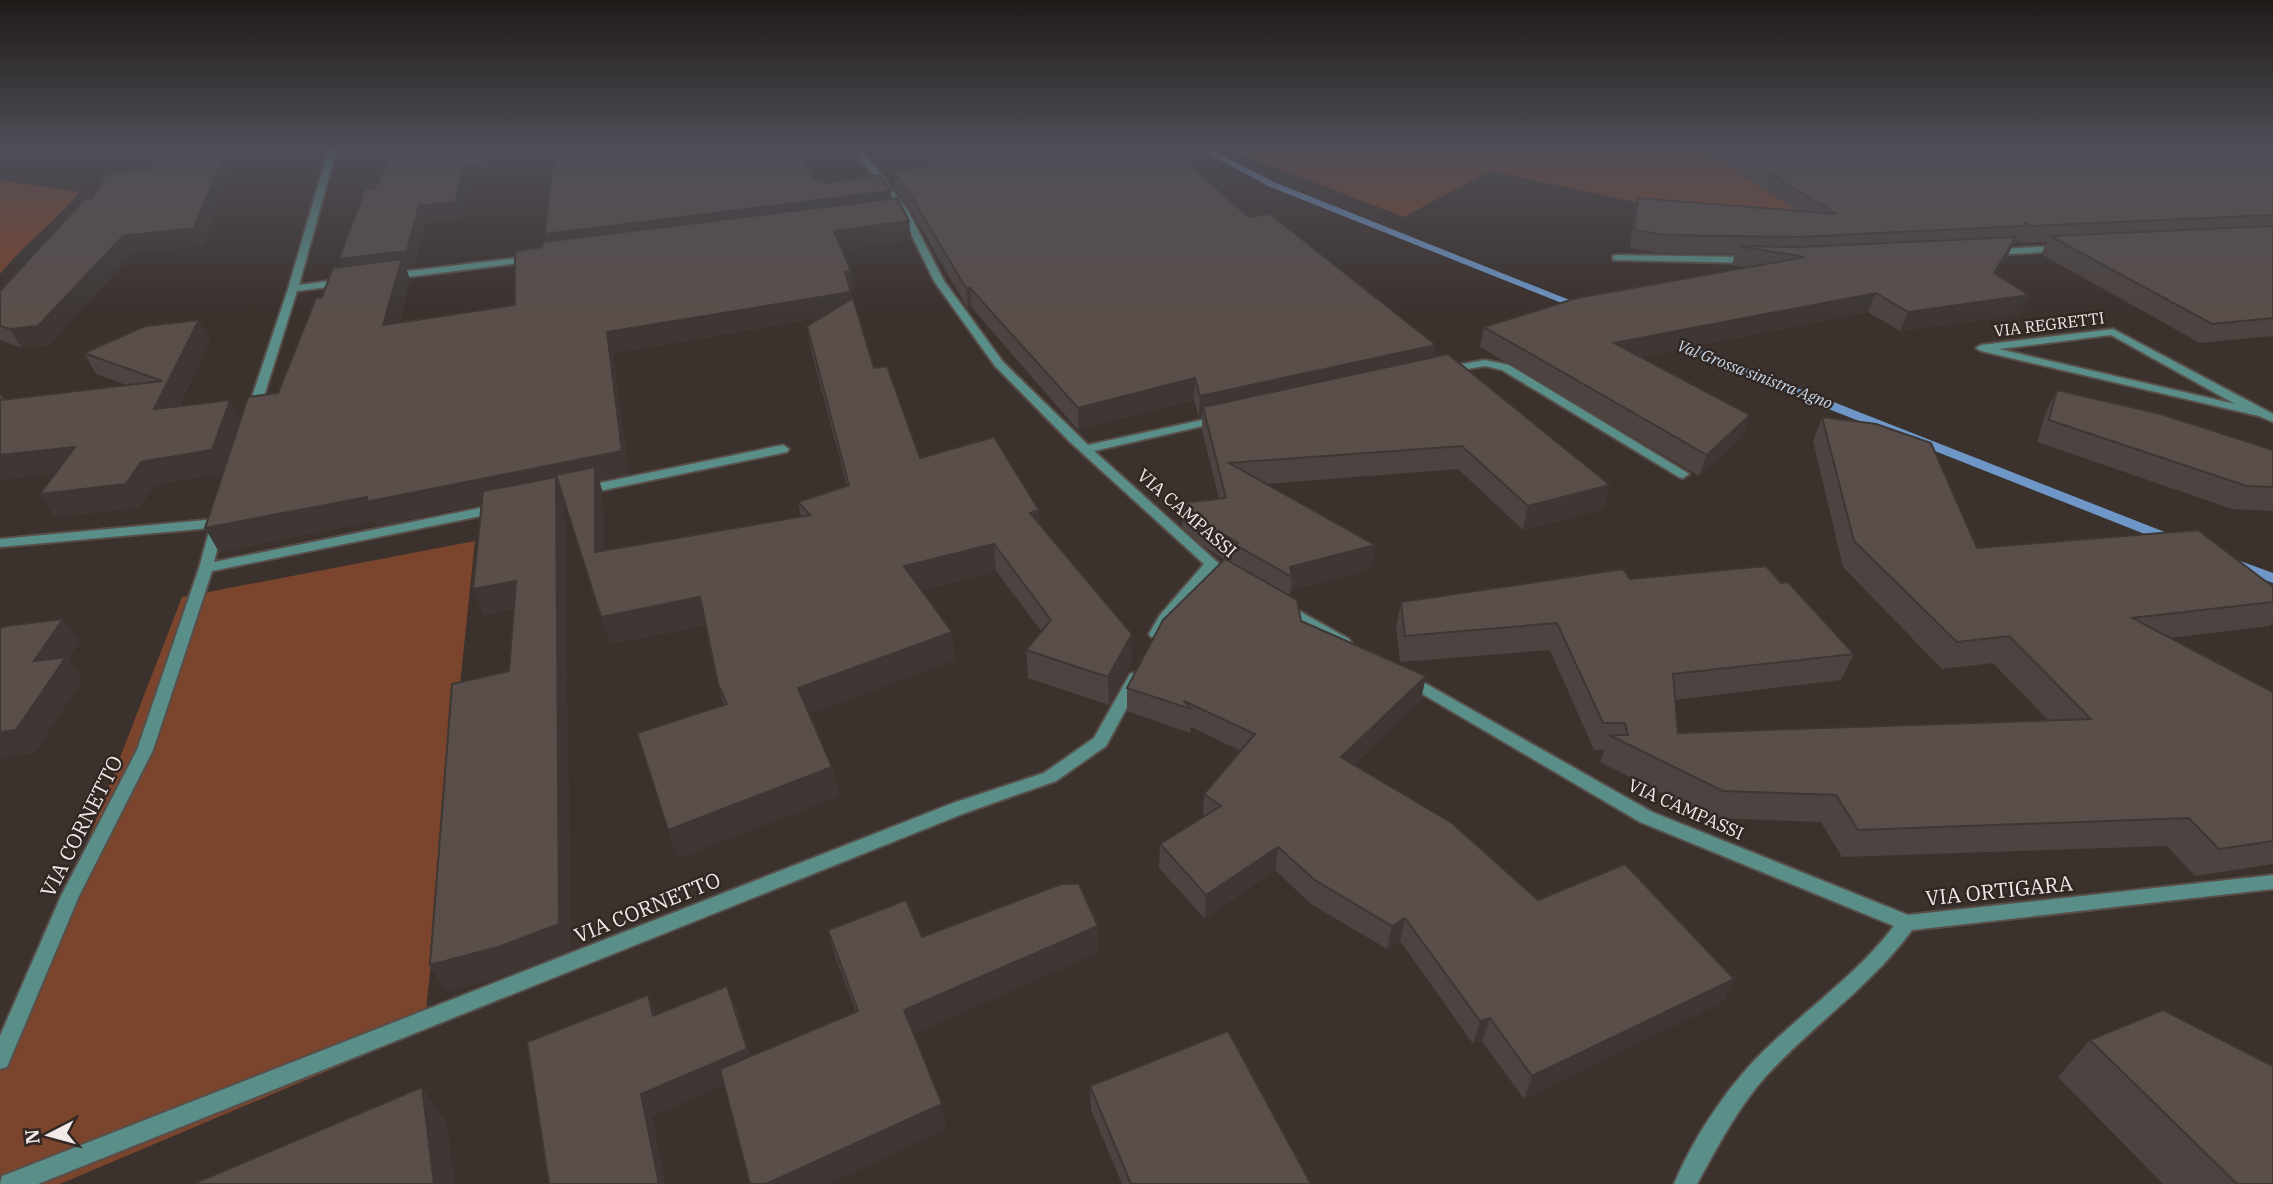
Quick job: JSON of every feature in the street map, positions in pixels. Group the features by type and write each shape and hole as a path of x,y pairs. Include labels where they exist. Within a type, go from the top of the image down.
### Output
{"street":[{"path":"247,432 317,203"},
{"name":"VIA CAMPASSI","path":"891,203 939,281 999,364 1085,449 1212,565 1236,579"},
{"path":"1979,253 2072,248"},
{"path":"377,278 543,257"},
{"path":"1616,258 1765,260"},
{"path":"293,289 349,282"},
{"name":"VIA REGRETTI","path":"2260,413 1981,348 2113,332 2273,419"},
{"path":"1436,372 1486,363 1505,367 1683,474"},
{"path":"1085,449 1233,416"},
{"path":"568,494 783,449"},
{"path":"206,568 515,505"},
{"name":"VIA CORNETTO","path":"0,543 219,517 206,568 145,750 70,896 0,1060"},
{"name":"VIA CORNETTO","path":"10,1184 959,808 1050,777 1100,742 1165,618 1212,565"},
{"path":"1272,600 1356,649"},
{"name":"VIA CAMPASSI","path":"1392,670 1646,817 1907,923"},
{"name":"VIA ORTIGARA","path":"1685,1184 1716,1129 1758,1070 1800,1030 1861,979 1890,948 1907,923 2273,882"}],"shaded area":[{"path":"0,203 70,203 19,252 0,274"},
{"path":"1368,203 1430,203 1404,217"},
{"path":"1641,203 1838,203 1845,213 1755,220"},
{"path":"475,541 424,1030 60,1184 0,1184 0,1068 182,597"}],"building":[{"path":"81,203 204,203 194,228 123,236 38,326 10,329 0,326 0,291"},
{"path":"360,203 444,203 419,206 407,251 339,259"},
{"path":"549,203 792,203 545,234"},
{"path":"855,203 900,203 909,221 834,231 851,271 845,272 851,292 607,332 622,451 366,502 367,497 205,528 248,397 278,393 316,298 322,297 333,268 402,259 383,325 515,305 515,251 542,247 543,242"},
{"path":"915,203 1233,203 1249,217 1270,214 1436,345 1200,396 1195,378 1078,408 970,288 966,288"},
{"path":"1637,203 1703,203 1836,214 1818,203 2273,203 2273,215 2031,226 2025,223 2023,226 1798,237 1665,235 1634,230"},
{"path":"2273,226 2273,318 2212,324 2050,236"},
{"path":"2016,237 1994,273 2029,295 1908,312 1876,293 1614,343 1750,415 1707,455 1484,327 1577,298 1805,257 1738,246 1799,247"},
{"path":"853,298 874,368 887,366 920,458 994,437 1039,510 1030,513 1132,634 1108,677 1026,650 1051,620 994,544 904,566 952,632 798,688 832,767 668,830 637,733 727,704 718,684 700,597 601,617 556,475 595,467 595,552 810,515 798,502 849,485 807,326"},
{"path":"199,320 154,409 230,400 212,450 141,462 126,484 40,494 75,447 0,455 0,400 162,381 84,353 145,326"},
{"path":"1448,354 1610,485 1528,506 1462,446 1229,463 1375,545 1290,567 1292,577 1236,545 1238,543 1202,521 1183,503 1226,498 1203,407"},
{"path":"2057,390 2161,414 2273,450 2273,487 2247,486 2049,420"},
{"path":"1822,417 1876,424 1931,443 1977,548 2198,530 2273,587 2273,602 2132,618 2273,692 2273,841 2219,849 2189,818 1858,830 1836,795 1723,791 1609,735 1628,735 1625,723 1603,723 1557,623 1405,636 1401,602 1623,569 1630,579 1766,566 1781,583 1788,582 1854,654 1673,674 1678,733 2091,719 2009,636 1957,642 1854,541"},
{"path":"556,477 559,924 498,947 430,965 452,684 509,671 516,581 473,589 483,491"},
{"path":"1225,559 1297,600 1301,621 1426,676 1341,757 1452,823 1538,900 1625,864 1734,979 1532,1076 1490,1018 1480,1021 1405,918 1392,926 1315,880 1278,847 1206,895 1160,844 1221,806 1204,794 1255,734 1184,701 1191,709 1127,688 1163,620"},
{"path":"63,619 34,661 66,657 16,730 0,732 0,628"},
{"path":"1061,884 1079,884 1098,926 904,1010 942,1104 766,1184 750,1184 720,1069 858,1011 828,930 906,900 922,937"},
{"path":"727,986 747,1049 641,1094 659,1184 549,1184 527,1042 648,995 653,1016"},
{"path":"2163,1010 2273,1066 2273,1184 2237,1184 2090,1040"},
{"path":"1228,1031 1311,1184 1131,1184 1090,1086"},
{"path":"422,1087 434,1184 193,1184"}],"waterway":[{"name":"Val Grossa sinistra Agno","path":"1320,203 1586,309"},
{"name":"Val Grossa sinistra Agno","path":"1668,341 2175,541"},
{"name":"Val Grossa sinistra Agno","path":"2232,563 2273,578"}]}
